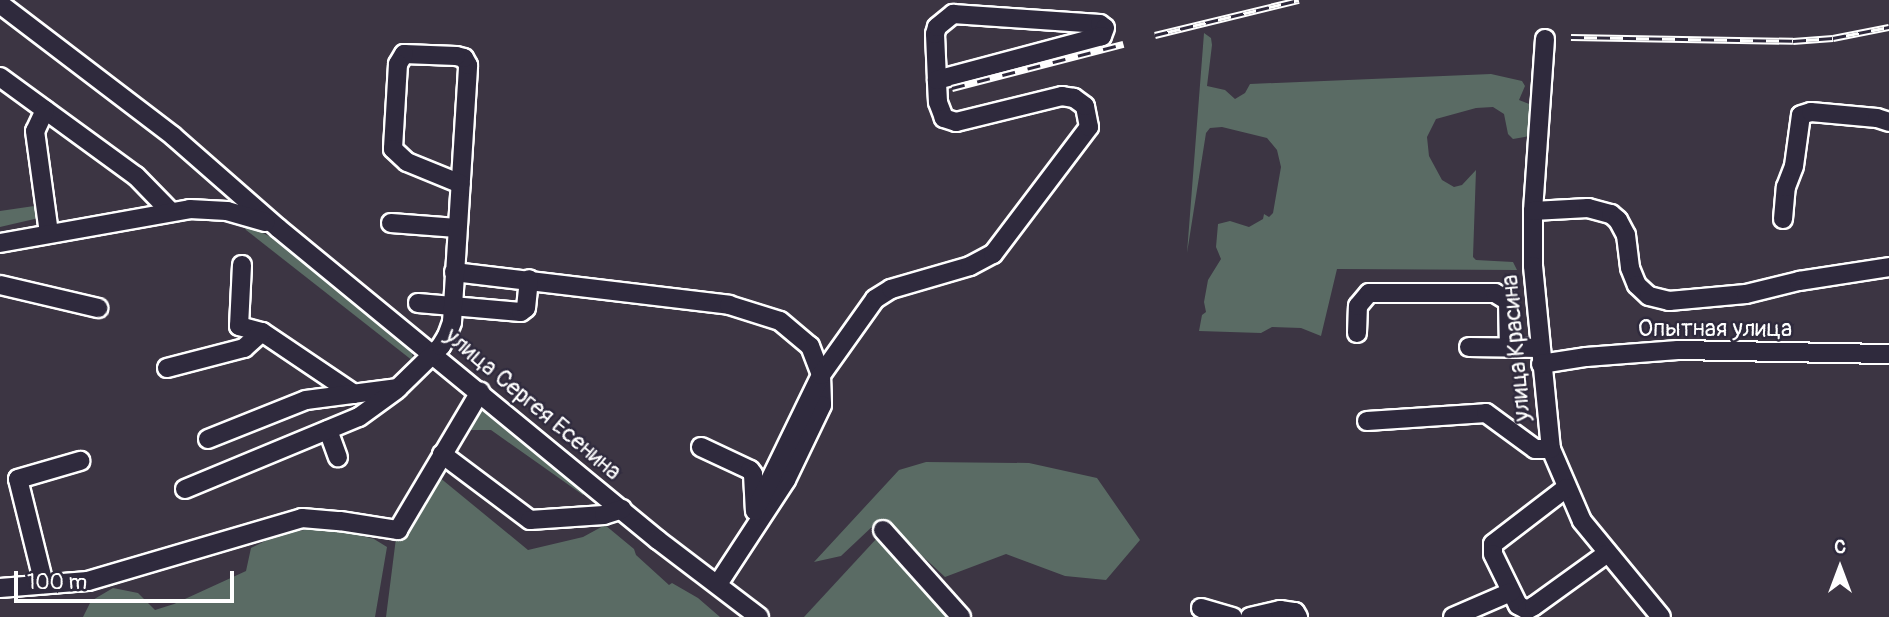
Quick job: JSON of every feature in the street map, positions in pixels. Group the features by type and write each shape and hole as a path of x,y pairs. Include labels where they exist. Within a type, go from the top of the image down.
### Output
{"street":[{"name":"улица Сергея Есенина","path":"0,4 173,136 278,228 758,617"},
{"path":"718,584 758,515 821,375 870,306 883,293 970,266 1000,248 1088,127 1085,106 1074,98 1062,96 950,122 940,111 937,80 937,27 953,14 1100,24 1105,27 1102,36 937,80"},
{"name":"улица Красина","path":"1545,39 1533,211 1533,266 1551,449 1582,521 1606,554 1661,617"},
{"path":"185,489 359,417 398,388 434,353 447,336 452,306 461,184 468,65 464,58 404,54 398,64 393,149 407,162 461,184"},
{"path":"0,77 136,176 170,211"},
{"path":"45,110 35,131 50,233"},
{"path":"1783,219 1786,187 1794,166 1801,115 1811,112 1877,118 1889,122"},
{"path":"1533,211 1588,208 1611,214 1618,220 1626,235 1630,268 1637,285 1649,296 1669,301 1746,294 1799,281 1889,267"},
{"path":"0,243 170,211 227,211 278,228"},
{"path":"391,223 457,228"},
{"path":"242,265 239,326 262,332 354,394"},
{"path":"454,272 699,299 758,313 780,321 796,332 810,346 821,375"},
{"path":"418,303 521,312 526,308 529,279"},
{"path":"0,285 98,309"},
{"path":"1357,333 1358,306 1369,293 1495,293 1508,301 1509,348"},
{"path":"167,368 244,348 262,332"},
{"name":"Опытная улица","path":"1469,347 1509,348 1540,356 1577,358 1678,350 1889,354"},
{"path":"208,439 306,400 398,388"},
{"path":"0,588 88,580 302,518 398,530 480,392"},
{"path":"1367,421 1486,413 1535,449 1551,449"},
{"path":"328,429 338,457"},
{"path":"701,447 750,470 754,480 752,498 758,515"},
{"path":"442,454 530,520 604,515 622,509"},
{"path":"44,584 18,479 80,461"},
{"path":"1566,488 1493,544 1493,554 1518,605 1527,610 1606,554"},
{"path":"883,530 961,617"},
{"path":"1454,617 1511,592"},
{"path":"1201,608 1233,617"},
{"path":"1250,617 1270,611 1296,615"}],"green space":[{"path":"1204,33 1211,38 1212,45 1207,86 1225,90 1235,99 1245,93 1250,84 1491,74 1522,81 1525,86 1519,100 1532,105 1530,136 1513,139 1508,134 1504,114 1493,107 1476,108 1436,119 1427,137 1429,156 1442,180 1454,187 1462,185 1476,170 1473,257 1476,260 1513,262 1517,270 1337,269 1321,336 1301,328 1272,327 1261,333 1199,331 1202,315 1206,312 1204,302 1208,280 1221,259 1216,247 1218,224 1230,221 1249,227 1263,219 1264,214 1269,217 1273,213 1281,167 1277,150 1267,138 1222,127 1210,128 1206,133 1187,253"},
{"path":"41,205 43,217 0,227 0,211"},
{"path":"242,223 275,239 412,352 413,361 246,230"},
{"path":"482,411 492,413 586,491 583,495 491,430 464,430 474,414"},
{"path":"926,462 1029,463 1097,478 1140,540 1106,580 1065,576 1006,554 945,577 888,524 875,524 841,556 814,562 899,470"},
{"path":"439,477 528,550 583,537 605,525 634,549 636,555 669,585 672,583 698,598 720,617 386,617 396,538"},
{"path":"328,527 374,539 387,547 375,617 83,617 91,601 113,588 138,593 155,610 174,604 246,571 251,548 281,533"},
{"path":"878,537 951,617 804,617"}],"railway":[{"path":"1155,35 1299,0"},
{"path":"1571,37 1793,41 1833,38 1889,27"},
{"path":"952,88 1123,44"}]}
